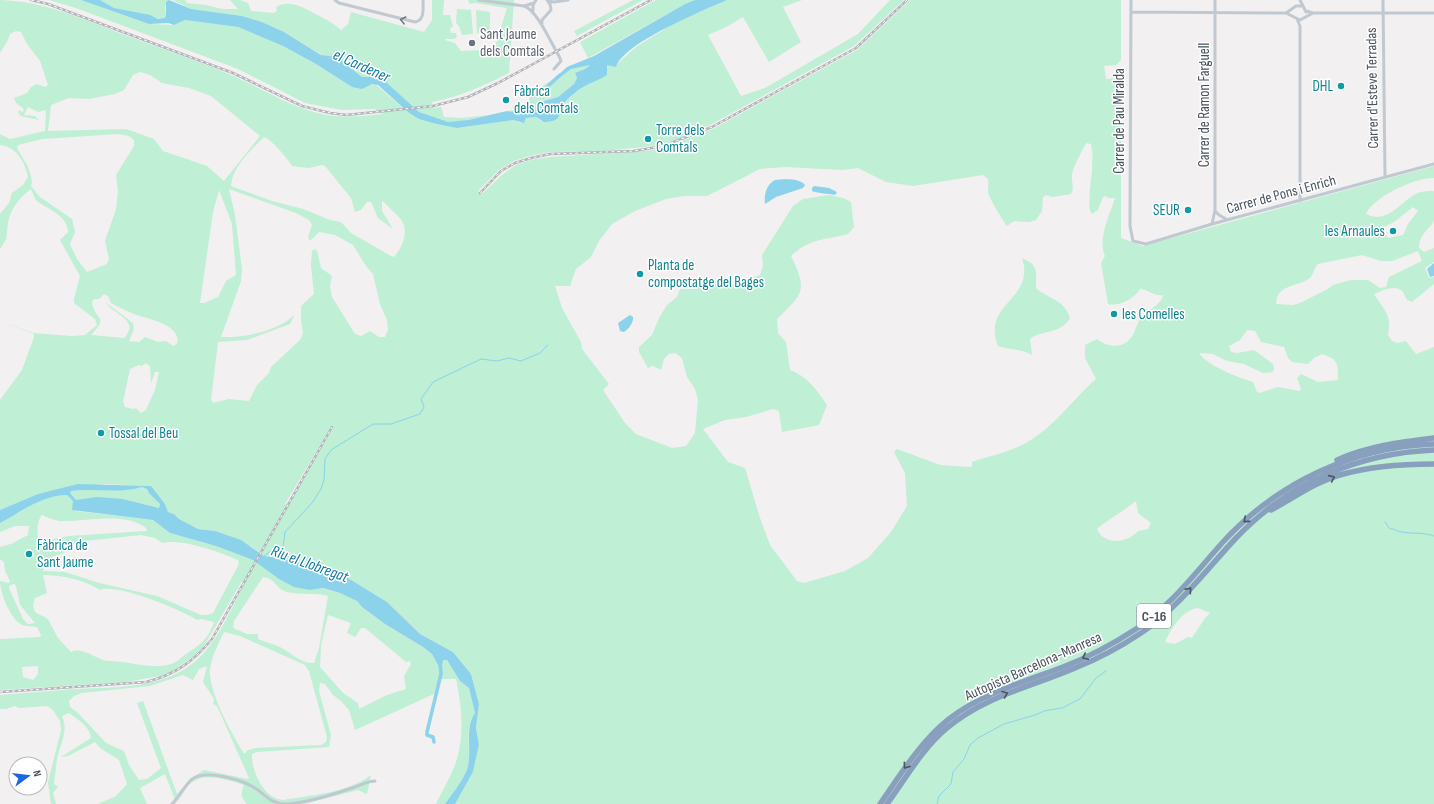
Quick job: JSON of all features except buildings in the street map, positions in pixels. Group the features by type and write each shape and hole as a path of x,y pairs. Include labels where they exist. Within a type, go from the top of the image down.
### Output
{"highway":[{"path":"1276,495 1283,488 1306,474 1346,456 1380,446 1434,438"},
{"name":"Autopista Barcelona-Manresa","path":"880,804 922,745 950,719 965,708 995,692 1086,657 1136,629 1169,603 1235,529 1276,495 1308,476 1373,452 1434,444"},
{"name":"Autopista Barcelona-Manresa","path":"887,804 924,752 947,728 975,708 993,699 1075,669 1104,655 1139,635 1156,623 1179,602 1237,537 1260,515 1296,490 1318,478 1344,467 1389,455 1434,450"},
{"path":"1260,515 1311,487 1339,475 1381,466 1434,464"}],"street":[{"path":"335,0 339,3 415,22 419,21 422,17 423,0"},
{"path":"479,0 524,6 533,11 559,56 560,61 554,69"},
{"path":"551,9 548,0 560,2 568,0"},
{"name":"Carrer de Pau Miralda","path":"1131,0 1130,226 1133,241"},
{"name":"Carrer de Ramon Farguell","path":"1212,224 1215,210 1215,0"},
{"path":"1286,13 1295,7 1300,0 1306,11 1313,13 1434,13"},
{"name":"Carrer d'Esteve Terradas","path":"1383,0 1384,176"},
{"path":"524,6 535,1"},
{"path":"533,11 535,1"},
{"path":"542,27 542,20 551,9 560,2"},
{"path":"1295,7 1303,6"},
{"path":"1294,17 1295,7"},
{"path":"1300,201 1300,26 1306,11"},
{"path":"1130,12 1286,13 1297,19 1300,26"},
{"path":"1297,19 1313,13"},
{"path":"536,15 545,16"},
{"name":"Carrer de Pons i Enrich","path":"1133,241 1146,244 1384,176 1434,164"},
{"path":"1215,210 1222,218 1228,220"},
{"path":"172,804 192,780 205,775 245,782 258,790 269,800 287,804 324,796 355,787 368,781 375,782"}],"green space":[{"path":"0,0 16,1 64,12 191,59 243,80 289,103 313,112 340,116 383,114 375,109 342,110 305,103 238,69 76,8 49,0 81,0 149,24 174,25 185,20 238,27 283,46 316,64 352,87 375,84 408,112 457,128 513,120 521,123 526,118 536,117 541,121 562,109 566,101 585,85 607,75 606,65 617,64 636,47 676,22 727,0 802,0 783,7 801,42 769,62 743,17 708,35 741,96 765,88 858,34 890,0 904,0 854,46 689,135 663,144 644,147 603,151 550,152 529,156 514,161 499,170 478,191 482,194 502,175 516,165 531,160 550,157 645,151 664,148 713,129 857,50 910,0 1121,0 1121,60 1116,65 1104,66 1106,79 1121,78 1121,238 1143,246 1434,166 1434,178 1406,184 1396,189 1377,201 1366,214 1374,217 1387,215 1418,193 1434,191 1434,220 1423,235 1419,248 1424,252 1434,248 1434,262 1425,268 1429,278 1434,277 1434,284 1412,302 1407,300 1402,291 1396,288 1380,291 1374,294 1388,317 1388,335 1392,341 1397,343 1406,341 1416,354 1434,347 1434,804 455,804 473,772 479,745 476,728 479,704 471,674 453,652 420,634 387,602 343,575 309,567 282,558 264,556 252,547 215,531 198,529 179,519 174,514 168,512 165,504 150,486 104,484 56,490 38,494 0,510 0,400 22,370 34,334 0,321 33,333 72,336 85,335 97,325 95,319 74,303 80,276 60,240 68,232 67,226 61,217 37,201 31,189 13,208 9,218 6,239 0,249 0,214 9,203 12,193 23,185 28,177 25,166 16,152 6,146 0,145 0,134 10,139 45,131 46,110 38,112 28,107 24,115 35,116 39,120 21,116 18,112 20,110 22,113 24,109 16,103 14,98 27,93 31,87 37,84 45,87 48,85 40,61 27,44 21,32 16,31 10,34 0,53","holes":["140,72 150,75 162,83 189,88 211,96 260,136 224,181 207,166 163,151 154,139 126,129 48,131 51,105 69,98 89,99 115,94 124,90 133,75","118,134 129,136 134,140 134,146 116,175 118,191 116,209 105,241 109,259 107,264 87,272 77,259 70,244 75,232 72,219 40,197 31,186 32,182 30,172 17,148 18,145 42,139","264,137 267,138 283,154 292,166 309,168 322,165 325,166 351,198 355,212 361,210 367,202 371,202 378,218 393,229 382,211 382,201 385,203 402,221 405,230 402,245 394,257 351,233 341,222 330,220 303,209 272,201 231,186 232,179 238,166","1087,143 1091,144 1093,161 1089,203 1092,214 1098,210 1103,197 1106,196 1108,198 1115,198 1102,242 1105,256 1101,263 1108,304 1112,305 1122,303 1134,296 1140,289 1156,295 1163,295 1162,299 1140,319 1128,341 1121,345 1112,346 1097,339 1085,345 1085,358 1096,379 1048,427 1039,435 1022,445 1009,451 972,462 972,466 970,467 940,465 897,449 894,452 905,473 907,506 891,532 868,558 845,571 804,583 797,581 770,545 745,468 728,462 703,429 725,420 746,417 773,409 779,411 782,432 819,425 827,405 807,380 790,370 786,342 778,333 777,319 793,304 800,291 800,277 791,256 798,250 811,243 848,234 854,227 851,202 843,198 829,195 803,199 793,206 762,255 763,266 760,275 732,284 718,280 695,289 680,289 677,297 667,305 659,318 652,335 639,347 639,352 648,368 653,366 661,370 664,359 669,354 675,353 682,358 687,377 695,389 698,400 695,433 686,446 672,448 636,434 625,423 603,390 609,384 582,349 581,342 562,308 555,286 570,286 576,269 591,257 599,241 612,224 635,211 666,199 684,196 707,196 760,169 785,167 843,170 858,168 886,182 913,186 983,175 988,179 988,192 991,199 1007,226 1014,221 1029,222 1036,220 1042,211 1043,197 1046,195 1053,197 1071,194 1073,189 1073,172","229,189 296,213 309,220 312,225 308,237 310,241 319,232 335,235 353,245 366,266 373,274 380,304 387,320 388,330 385,337 379,337 370,331 361,336 355,334 332,297 330,286 332,276 321,268 317,251 315,249 312,251 311,265 314,294 301,306 303,334 300,340 271,367 269,373 257,385 249,401 229,399 213,403 211,400 218,342 247,340 290,324 295,314 288,320 271,329 250,335 221,337 241,281 242,269 235,215","219,190 232,224 236,275 226,281 218,297 204,303 200,303 213,212","1413,207 1418,211 1408,224 1403,235 1388,238 1382,228 1394,222","1418,251 1422,261 1389,277 1386,287 1380,288 1368,280 1351,280 1333,285 1300,303 1293,305 1276,304 1277,298 1284,289 1310,278 1318,264 1362,255 1381,261 1392,261","104,294 108,296 111,303 134,314 155,320 169,327 177,337 177,344 173,346 166,341 158,342 145,337 139,342 129,341 134,329 133,323 105,302 128,322 128,332 124,338 91,335 100,324 100,318 96,313 92,302 94,299 99,299","1247,330 1255,331 1261,342 1284,347 1288,358 1292,362 1308,364 1314,358 1322,354 1331,358 1336,362 1338,379 1318,382 1301,374 1297,378 1301,389 1299,391 1278,387 1259,393 1257,392 1253,382 1215,366 1203,358 1199,353 1213,354 1227,361 1244,364 1263,373 1272,372 1274,370 1273,364 1254,350 1237,353 1231,352 1229,346 1240,340","145,363 150,366 151,383 155,372 159,372 155,390 146,410 141,413 136,408 133,409 125,407 123,402 130,369 139,365 142,366","331,427 333,428 288,506 285,504","1136,501 1138,513 1151,523 1148,529 1138,531 1128,538 1116,541 1105,538 1100,534 1097,529","1198,608 1210,613 1192,638 1188,637 1175,644 1165,642 1178,620 1187,612"]},
{"path":"100,0 169,0 165,6 166,16 161,19 114,8"},
{"path":"173,0 185,0 187,3 206,5 222,9 238,9 230,0 240,0 248,3 251,11 274,13 277,11 276,7 290,4 312,12 341,30 348,24 351,12 424,32 432,20 432,0 444,0 443,15 450,15 453,27 450,28 451,33 456,33 457,37 454,39 445,40 455,43 461,51 482,50 493,53 507,8 475,3 470,4 468,0 514,0 509,73 481,87 432,102 433,108 441,107 444,117 461,118 489,115 469,120 449,122 439,120 428,117 408,105 371,77 362,77 339,59 322,55 284,32 262,22 242,16 191,9"},
{"path":"633,0 643,0 577,36 574,31"},
{"path":"656,0 695,0 685,4 588,58 580,42"},
{"path":"457,9 471,10 473,34 462,35 459,26 456,23"},
{"path":"476,10 490,12 490,32 477,33"},
{"path":"590,65 575,74 577,78 574,84 558,97 544,101 533,112 521,113 507,111 527,108 530,104 529,95 556,77 558,79 571,69"},
{"path":"1022,258 1034,266 1036,273 1036,288 1060,303 1068,312 1070,318 1061,327 1030,339 1032,355 998,346 995,332 997,320 1002,310 1022,283 1024,272"},
{"path":"142,487 147,489 160,504 159,508 123,499 76,500 70,493 71,491 80,490 126,490"},
{"path":"67,495 73,501 76,511 153,520 170,533 216,546 253,560 310,590 322,588 340,593 357,601 362,607 385,624 432,654 439,667 442,660 447,660 460,681 469,688 475,713 469,727 469,758 466,772 445,804 436,804 455,765 460,744 462,722 456,679 439,679 434,694 355,730 349,710 333,695 325,684 320,683 319,691 331,735 329,747 257,752 252,754 252,761 256,776 270,795 283,800 340,790 362,781 371,775 367,794 358,790 304,804 247,804 242,795 244,785 224,779 209,777 196,780 190,784 175,804 170,804 174,800 174,797 165,774 140,788 147,804 98,804 116,796 127,784 119,760 100,748 95,742 68,756 61,757 91,738 86,727 69,713 62,716 65,727 57,759 54,784 58,787 53,793 56,804 51,804 48,782 61,730 60,721 53,710 47,706 19,708 15,706 0,709 0,695 124,687 140,685 170,676 184,669 205,652 224,623 245,583 242,581 204,646 195,655 173,671 160,676 126,682 0,690 0,639 40,637 41,635 37,627 23,625 15,619 3,597 0,586 0,581 9,583 10,581 5,571 4,562 0,559 0,547 11,544 28,535 29,526 15,526 0,532 0,523 42,499","holes":["42,515 60,521 104,518 127,520 137,523 146,528 147,531 69,536 43,541 38,538 38,523","141,535 155,538 162,543 179,542 221,553 238,560 239,564 213,613 201,615 157,596 99,583 65,572 43,571 45,562 52,557 64,553 75,542","43,575 57,576 87,583 100,590 120,590 134,594 164,604 197,620 201,619 214,622 210,632 201,643 174,663 150,666 104,660 86,652 71,652 58,638 48,619 35,612 33,606 35,598 47,593","263,577 271,580 284,591 328,596 319,648 314,663 305,662 280,647 258,639 258,634 247,634 233,628 234,621","14,584 16,586 20,605 35,623 28,624 23,619 9,588 10,585","328,615 351,623 347,633 355,637 361,628 365,628 406,662 410,661 411,664 404,676 406,689 387,695 359,709 358,703 343,693 320,667 321,645","224,632 240,636 305,665 309,671 327,737 326,742 321,745 255,748 248,750 244,754 222,713 210,678 212,659","38,666 38,674 33,680 23,677 22,667","207,666 203,682 214,699 213,704 217,706 249,778 248,779 204,770 190,779 177,794 143,701 137,703 161,768 147,779 139,780 129,765 124,751 106,743 77,712 70,707 69,701 74,696 82,693 150,686 183,675 193,680 199,669"]}],"water":[{"path":"81,0 100,0 114,8 150,15 158,19 166,16 166,2 169,0 191,9 242,16 262,22 284,32 321,55 337,57 362,77 371,77 375,74 378,75 419,112 448,122 468,120 507,111 521,113 533,112 544,101 558,97 574,84 577,78 575,73 590,65 571,69 558,79 556,77 567,67 594,56 685,4 695,0 727,0 684,19 648,38 633,48 622,58 616,67 607,65 607,75 582,87 570,97 564,104 558,118 554,121 544,122 536,117 526,118 524,123 513,120 457,128 419,119 408,112 378,85 372,84 362,89 352,87 316,64 283,46 238,27 185,20 174,25 168,23 149,24"},
{"path":"775,180 796,180 805,185 803,188 776,197 765,204 766,190"},
{"path":"814,186 829,188 837,192 835,195 815,192 812,191"},
{"path":"1434,263 1434,276 1430,277 1427,269"},
{"path":"630,315 633,317 631,325 624,332 620,331 618,323"},
{"path":"78,484 151,486 165,504 168,512 174,514 179,519 198,529 215,531 241,540 264,556 282,558 309,567 343,575 387,602 420,634 453,652 471,674 479,704 476,728 479,745 473,772 455,804 445,804 466,772 469,758 469,734 471,720 475,713 469,688 460,681 447,660 443,660 442,666 439,667 432,654 385,624 362,607 357,601 340,593 323,588 310,590 294,587 279,579 253,560 216,546 170,533 153,520 72,510 73,501 67,495 40,501 0,523 0,510 38,494","holes":["142,487 147,489 160,504 159,508 123,499 97,497 76,500 70,493 71,491 80,490 116,491"]}],"waterway":[{"path":"532,96 546,88 560,75"},
{"name":"Riu el Llobregat","path":"264,556 272,550 283,547 285,532 312,503 321,489 324,480 325,459 331,450 373,424 391,424 420,414 424,407 421,399 433,382 481,359 497,361 509,358 521,361 540,353 548,345"},
{"path":"1385,522 1390,529 1400,532 1434,536"},
{"path":"434,742 433,737 427,735 427,732 441,674 440,663"},
{"path":"937,804 939,796 951,784 953,772 964,759 970,745 978,738 1004,724 1044,711 1062,708 1080,699 1096,678 1106,671"}],"railway":[{"path":"31,0 48,4 233,73 302,106 330,113 346,115 433,106 468,97 498,83 651,0"},
{"path":"480,193 501,171 515,163 531,158 550,154 634,151 663,146 712,127 856,48 907,0"},
{"path":"0,692 146,682 175,671 191,660 212,639 332,427"}],"place":[{"name":"Sant Jaume dels Comtals","path":"472,43"},
{"name":"DHL","path":"1341,86"},
{"name":"Fàbrica dels Comtals","path":"506,100"},
{"name":"Torre dels Comtals","path":"648,139"},
{"name":"SEUR","path":"1188,210"},
{"name":"les Arnaules","path":"1393,231"},
{"name":"Planta de compostatge del Bages","path":"640,274"},
{"name":"les Comelles","path":"1114,314"},
{"name":"Tossal del Beu","path":"101,433"},
{"name":"Fàbrica de Sant Jaume","path":"29,554"}],"water label":[{"name":"el Cardener","path":"362,65"}]}
